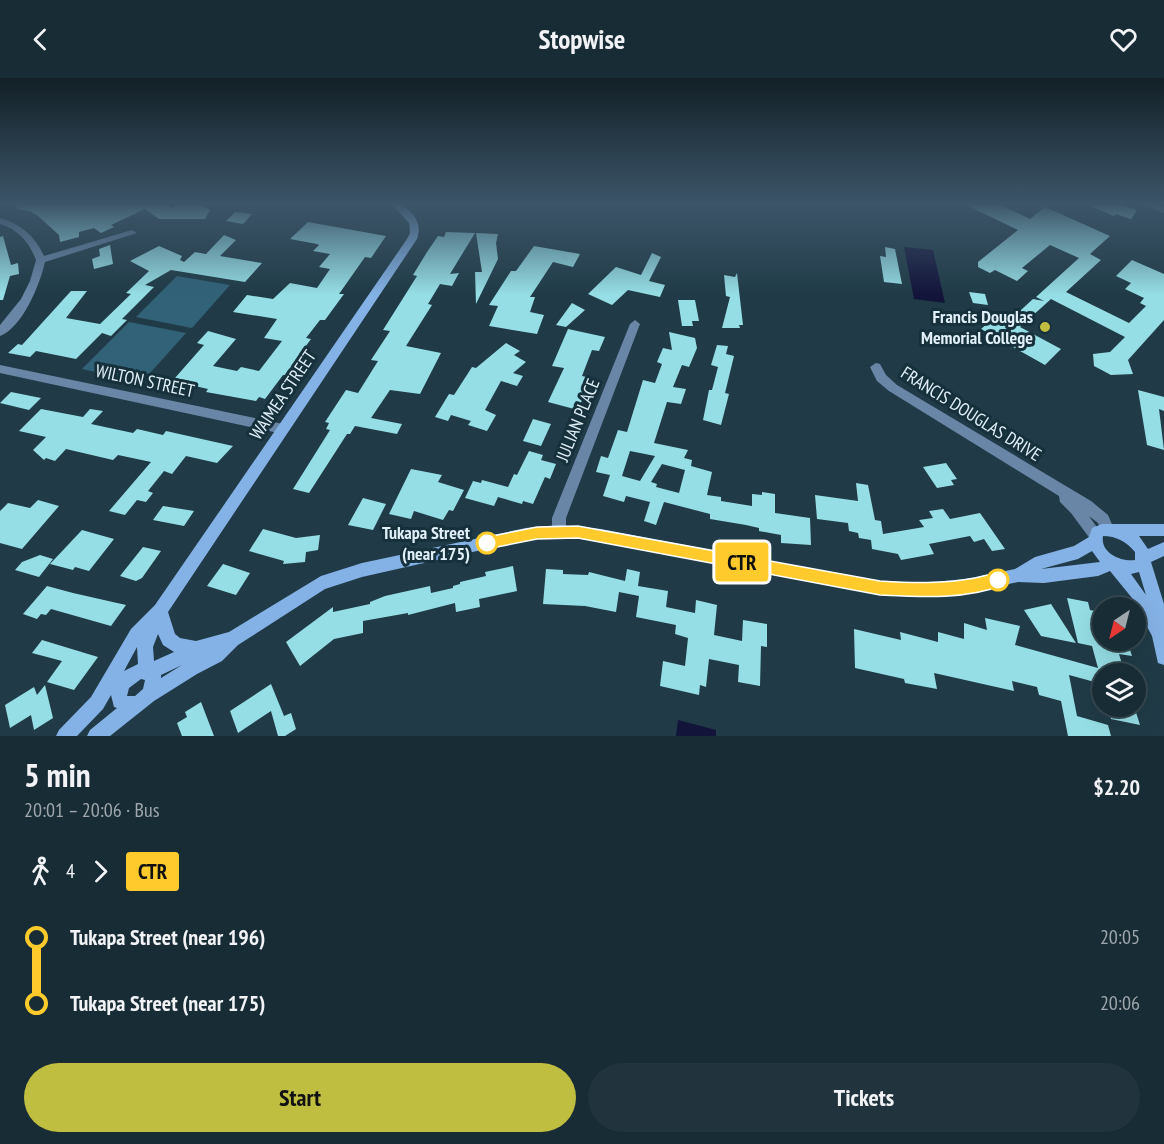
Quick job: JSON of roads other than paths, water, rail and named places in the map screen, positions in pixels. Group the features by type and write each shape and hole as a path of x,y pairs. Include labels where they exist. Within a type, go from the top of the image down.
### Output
{"main road":[{"name":"WAIMEA STREET","path":"65,736 80,723 100,699 136,634 160,610 415,234"},
{"path":"1018,576 1035,564 1078,552 1103,534 1164,530"},
{"path":"96,736 142,700 191,668 216,655 232,639 321,584 340,576 526,534 559,531 601,535 880,588 923,591 1018,576 1044,576 1098,569 1113,563 1128,568 1140,566 1143,560 1164,549"},
{"path":"1103,534 1132,540 1138,546 1159,612 1159,633 1164,657"},
{"path":"1103,534 1100,553 1113,563 1137,593 1159,633"},
{"name":"WAIMEA STREET","path":"142,700 154,681 148,671 145,647 160,610"},
{"path":"160,610 165,635 170,642 178,647 197,649"},
{"name":"WAIMEA STREET","path":"100,699 121,686 134,673 148,671 197,649 232,639"},
{"path":"118,666 121,686 120,701 129,706 142,700"}],"street":[{"path":"0,332 11,322 30,297 41,260 33,241 26,234"},
{"path":"41,260 130,234"},
{"name":"JULIAN PLACE","path":"559,531 559,518 635,324"},
{"name":"FRANCIS DOUGLAS DRIVE","path":"876,367 877,374 893,388 1054,486 1103,534"},
{"name":"WILTON STREET","path":"0,369 283,429"}],"place":[{"name":"Francis Douglas Memorial College","path":"1045,327"},
{"name":"Tukapa Street (near 175)","path":"487,543"}]}
